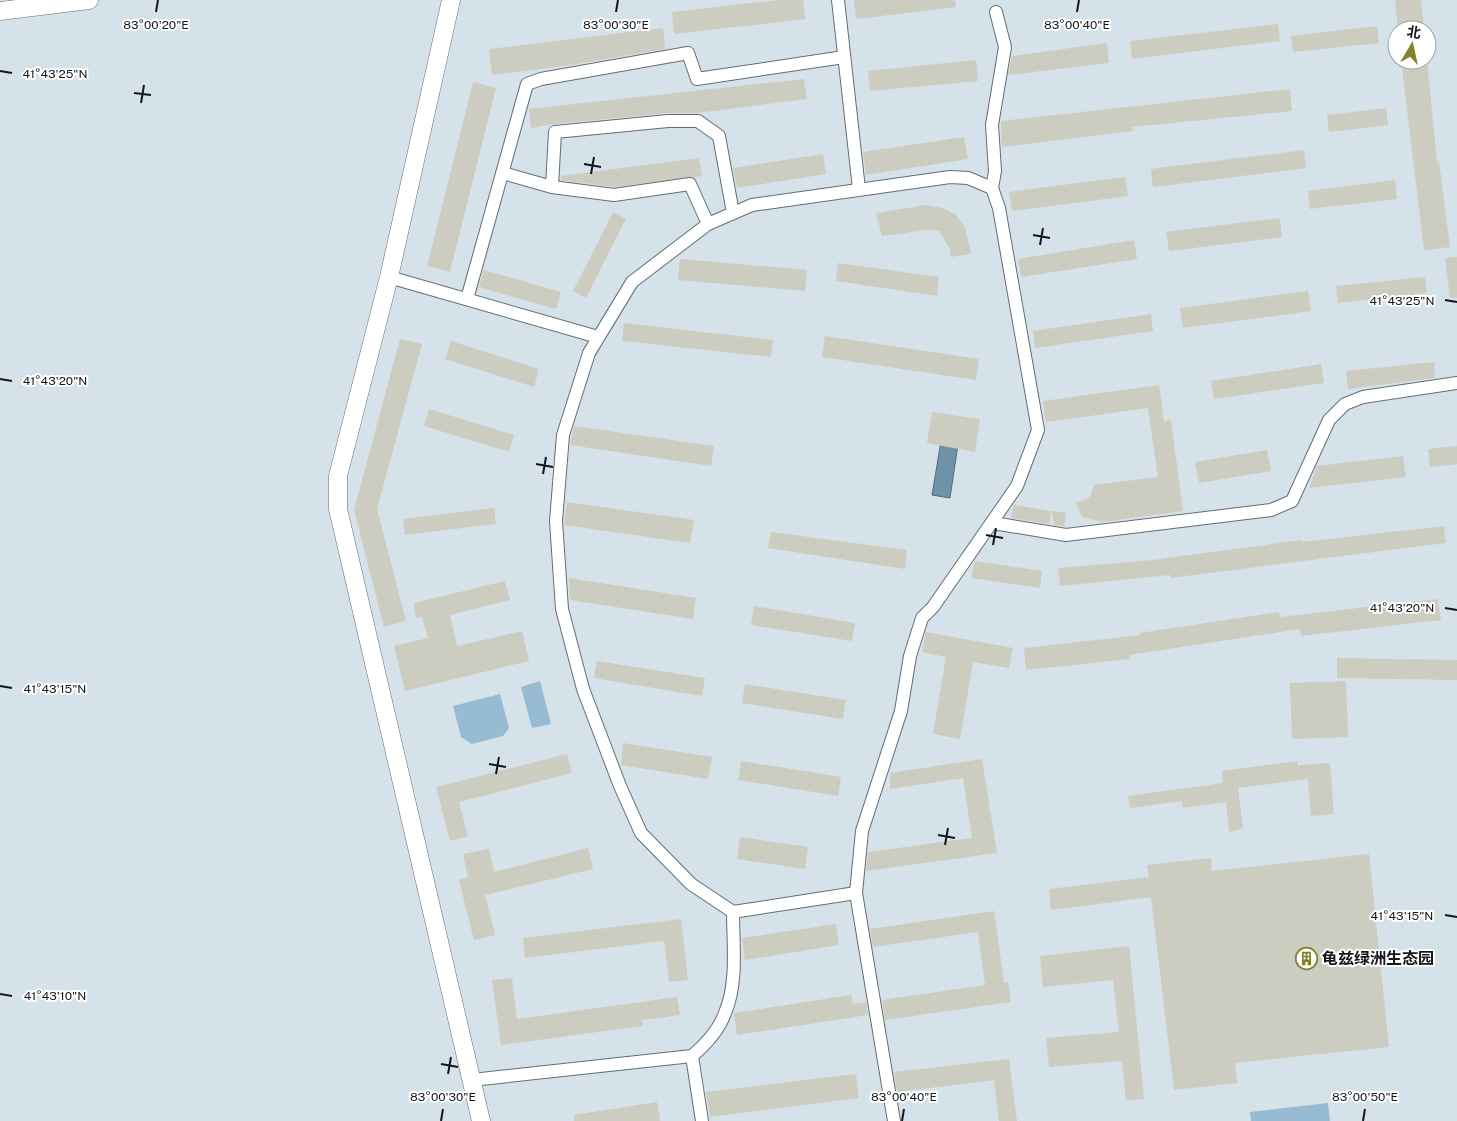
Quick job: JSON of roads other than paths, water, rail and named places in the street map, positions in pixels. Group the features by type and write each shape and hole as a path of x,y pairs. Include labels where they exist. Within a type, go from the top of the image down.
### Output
{"street":[{"path":"0,11 89,0"},
{"path":"451,0 390,277 338,476 338,509 481,1121"},
{"path":"838,0 859,189"},
{"path":"894,1121 856,893 862,831 901,711 910,656 922,618 933,607 1017,486 1038,430 999,208 992,188 995,171 992,125 1005,47 996,12"},
{"path":"467,299 527,84 541,79 688,54 697,79 844,57"},
{"path":"552,187 554,132 668,121 698,121 720,136 733,213"},
{"path":"503,173 552,187 614,194 690,184 708,224"},
{"path":"856,893 733,912 691,884 641,833 620,786 583,689 562,609 556,521 563,435 589,353 632,282 708,224 752,204 950,177 968,178 992,188"},
{"path":"390,277 598,337"},
{"path":"993,523 1066,534 1271,510 1292,500 1329,420 1345,404 1363,397 1457,384"},
{"path":"472,1080 692,1056 706,1044 725,1013 732,980 733,912"},
{"path":"692,1056 702,1121"}],"place":[{"name":"龟兹绿洲生态园","path":"1306,958"}]}
